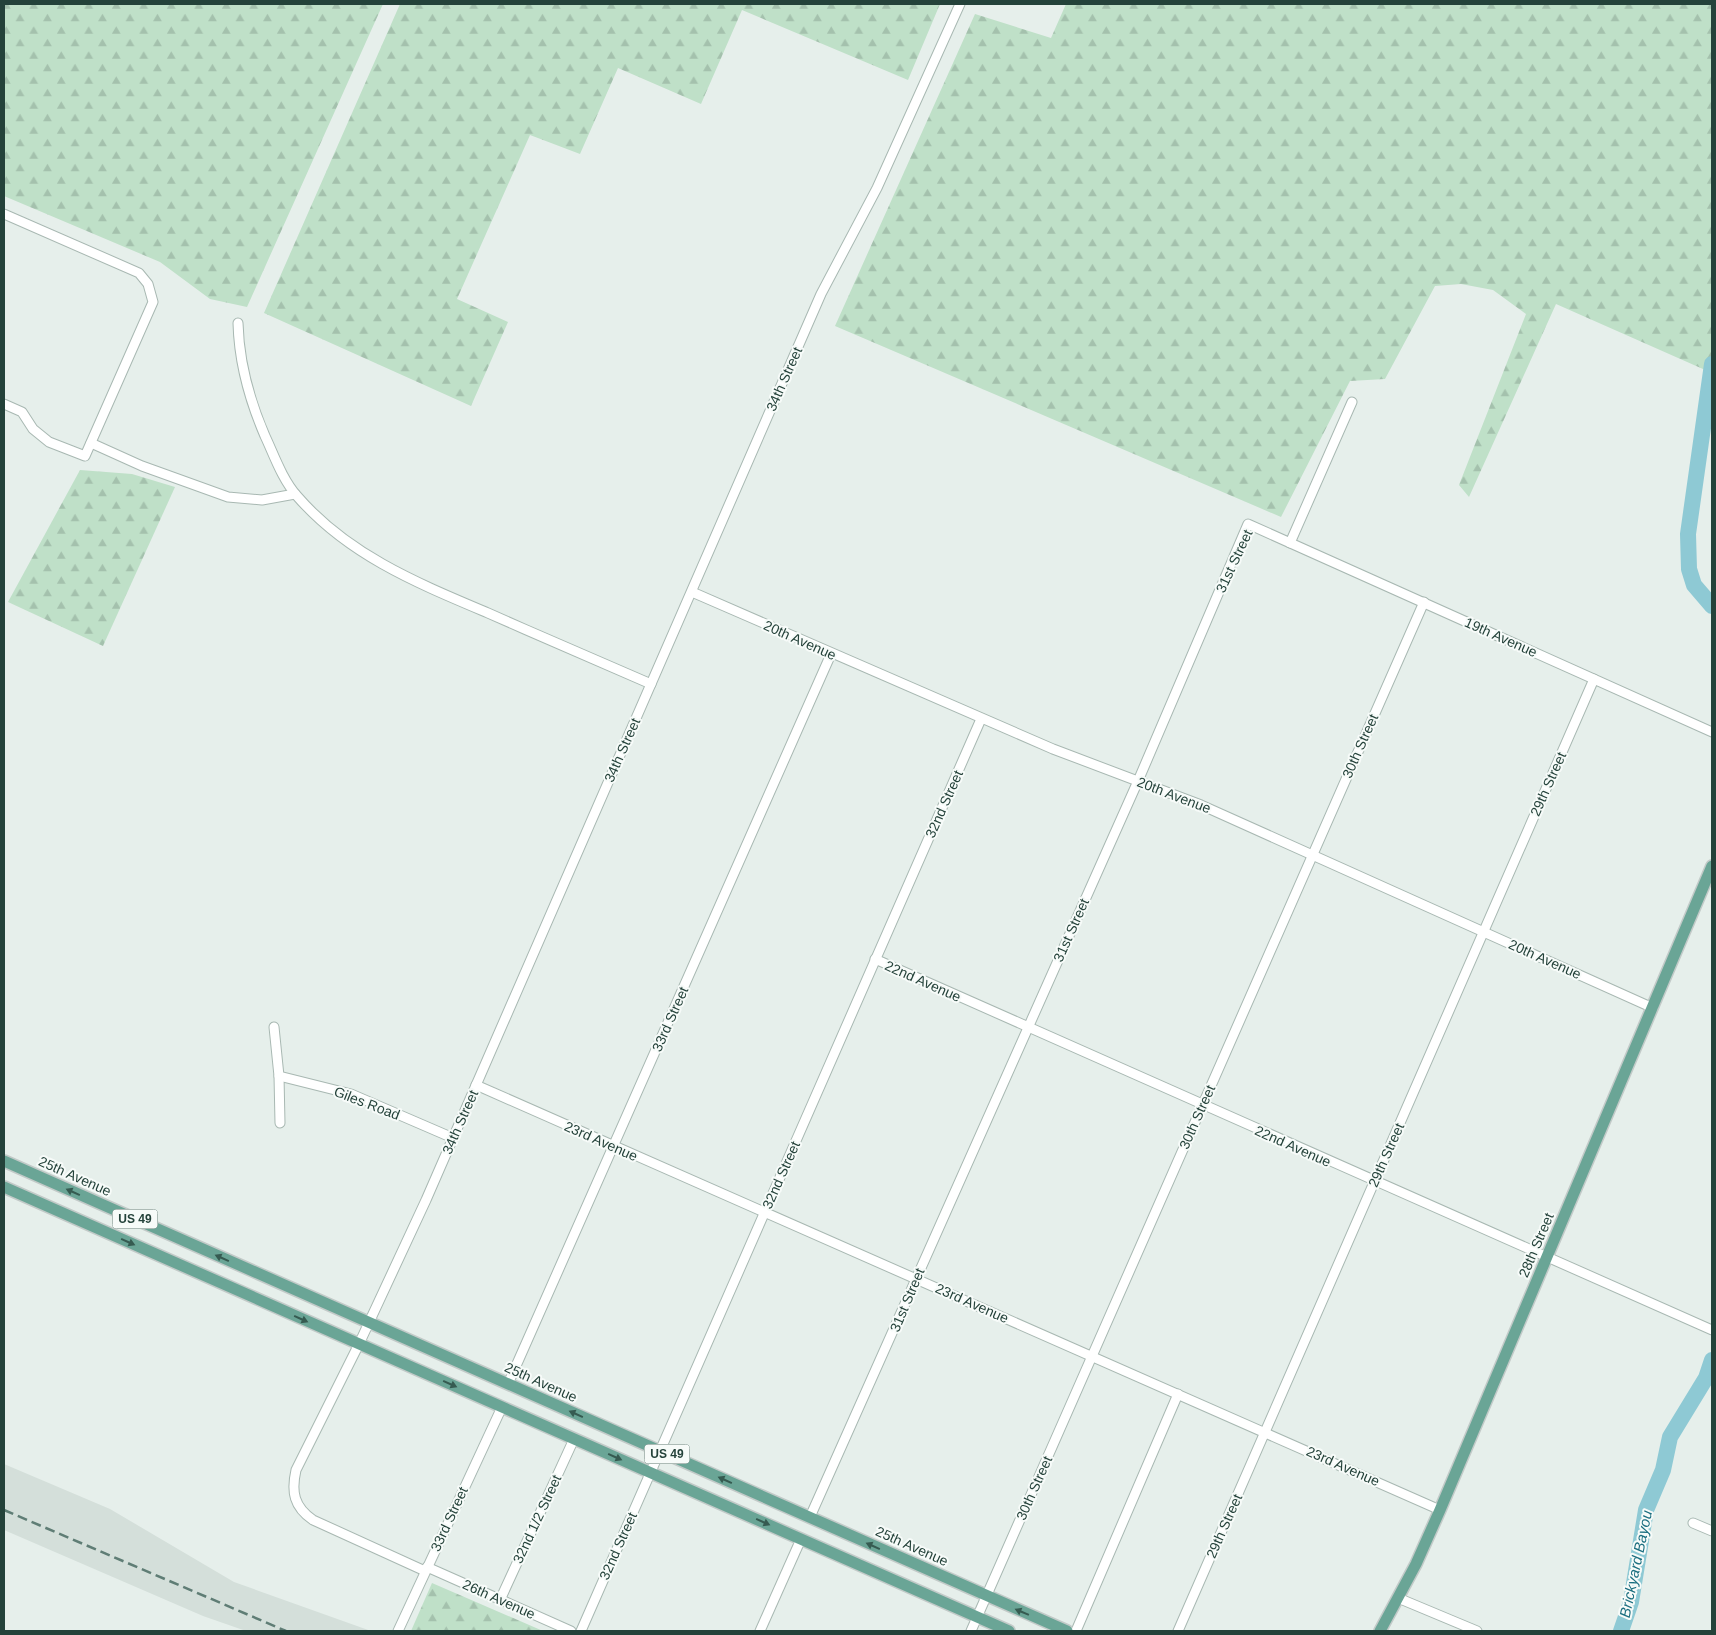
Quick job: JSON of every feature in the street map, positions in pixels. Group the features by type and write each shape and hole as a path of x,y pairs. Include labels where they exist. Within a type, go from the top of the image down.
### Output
{"main road":[{"name":"28th Street","path":"1380,1631 1440,1510 1712,866"},
{"name":"25th Avenue","path":"5,1165 369,1323 1067,1631"},
{"name":"US 49","path":"4,1187 1009,1631"}],"street":[{"name":"34th Street","path":"294,1500 293,1490 296,1470 369,1323 453,1138 821,294 877,188 960,4"},
{"path":"4,214 139,273 148,284 153,302 85,456 49,442 33,429 22,412 4,404"},
{"path":"238,323 242,370 257,418 275,458 295,494 336,535 356,549 408,579 651,684"},
{"path":"1290,542 1352,402"},
{"path":"91,443 142,466 228,496 262,500 295,494"},
{"name":"31st Street","path":"810,1517 1138,781 1248,524 1290,542"},
{"name":"19th Avenue","path":"1290,542 1712,732"},
{"name":"20th Avenue","path":"692,592 981,719 1077,759 1192,802 1653,1008"},
{"name":"30th Street","path":"971,1631 1424,602"},
{"name":"33rd Street","path":"508,1384 831,654"},
{"name":"29th Street","path":"1178,1631 1594,679"},
{"name":"32nd Street","path":"580,1631 981,719"},
{"name":"22nd Avenue","path":"876,960 1709,1329"},
{"path":"274,1027 279,1076 280,1123"},
{"name":"Giles Road","path":"279,1076 350,1094 453,1138"},
{"name":"23rd Avenue","path":"476,1086 1440,1510"},
{"path":"1076,1631 1178,1394"},
{"name":"33rd Street","path":"398,1631 502,1407"},
{"name":"32nd 1/2 Street","path":"500,1600 574,1439"},
{"name":"26th Avenue","path":"294,1500 305,1514 313,1520 571,1631"},
{"path":"1693,1523 1712,1532"},
{"path":"760,1631 801,1539"},
{"path":"1398,1598 1477,1631"}],"shaded area":[{"path":"4,1464 110,1509 234,1582 371,1631 246,1631 203,1616 4,1530"}],"green space":[{"path":"4,4 383,4 247,307 210,299 160,262 4,196"},
{"path":"400,4 940,4 908,80 742,10 701,104 618,68 580,154 530,135 457,299 508,322 471,406 264,313"},
{"path":"1066,4 1712,4 1712,373 1556,304 1469,497 1459,485 1526,314 1493,290 1461,284 1435,286 1385,379 1350,381 1281,517 835,326 975,14 1051,38"},
{"path":"80,470 132,474 175,487 103,646 8,602"},
{"path":"432,1583 543,1631 411,1631"}],"waterway":[{"name":"Brickyard Bayou","path":"1712,364 1688,534 1689,569 1694,585 1712,606"},
{"name":"Brickyard Bayou","path":"1621,1631 1631,1602 1646,1510 1663,1470 1670,1437 1706,1378 1712,1360"}],"railway":[{"path":"4,1510 286,1631"}]}
